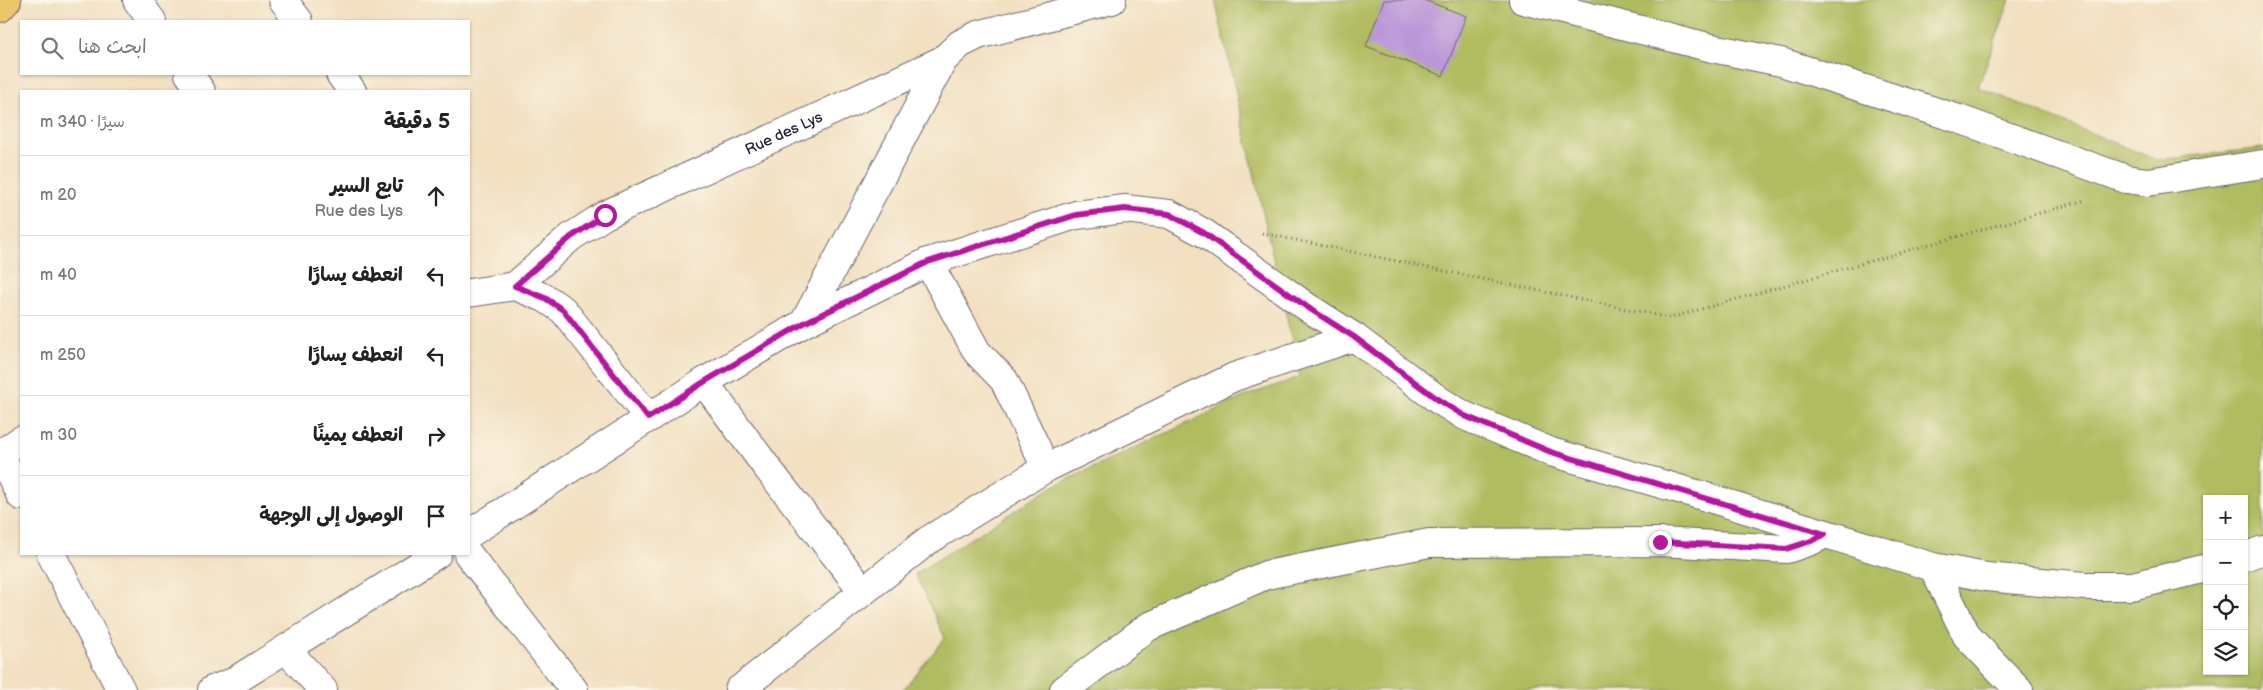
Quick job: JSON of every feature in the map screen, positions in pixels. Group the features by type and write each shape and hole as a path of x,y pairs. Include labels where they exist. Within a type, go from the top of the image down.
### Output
{"main road":[{"path":"0,8 7,0"}],"street":[{"path":"137,0 151,20"},
{"name":"Rue des Lys","path":"515,286 571,237 605,215 943,60 960,44 978,35 1112,0"},
{"path":"1523,0 1712,48 1781,62 1959,119 2126,179 2148,182 2263,164"},
{"path":"804,323 943,60"},
{"path":"190,75 200,90"},
{"path":"341,75 351,90"},
{"path":"470,533 704,382 804,323 928,262 1076,215 1125,209 1169,214 1204,233 1307,307 1354,337 1440,401 1465,416 1551,452 1933,567 1986,577 2085,586 2132,586 2203,569"},
{"path":"928,262 977,352 1004,380 1046,468"},
{"path":"470,293 515,286 545,298 563,310 648,418"},
{"path":"739,690 926,541 1046,468 1234,377 1354,337"},
{"path":"704,382 765,465 863,591"},
{"path":"20,441 0,454 20,494"},
{"path":"1064,690 1148,627 1266,575 1429,543 1660,542 1786,549 1811,541 1825,534"},
{"path":"2248,556 2263,550"},
{"path":"52,555 120,690"},
{"path":"212,690 233,682 435,555"},
{"path":"469,555 574,690"},
{"path":"1933,567 1967,636 2019,690"},
{"path":"286,649 323,690"}],"path":[{"path":"1255,232 1670,318 2090,199"}],"green space":[{"path":"1215,0 2010,0 1978,87 2157,160 2263,148 2263,690 903,690 945,638 915,574 1052,487 1243,397 1300,377"}],"building":[{"path":"1384,0 1424,0 1466,16 1443,76 1366,46"}],"route":[{"path":"605,215 571,237 542,260 515,286 545,298 563,310 648,418 704,382 804,323 928,262 1076,215 1125,209 1169,214 1204,233 1307,307 1354,337 1440,401 1465,416 1551,452 1825,534 1811,541 1786,549 1660,542"}]}
